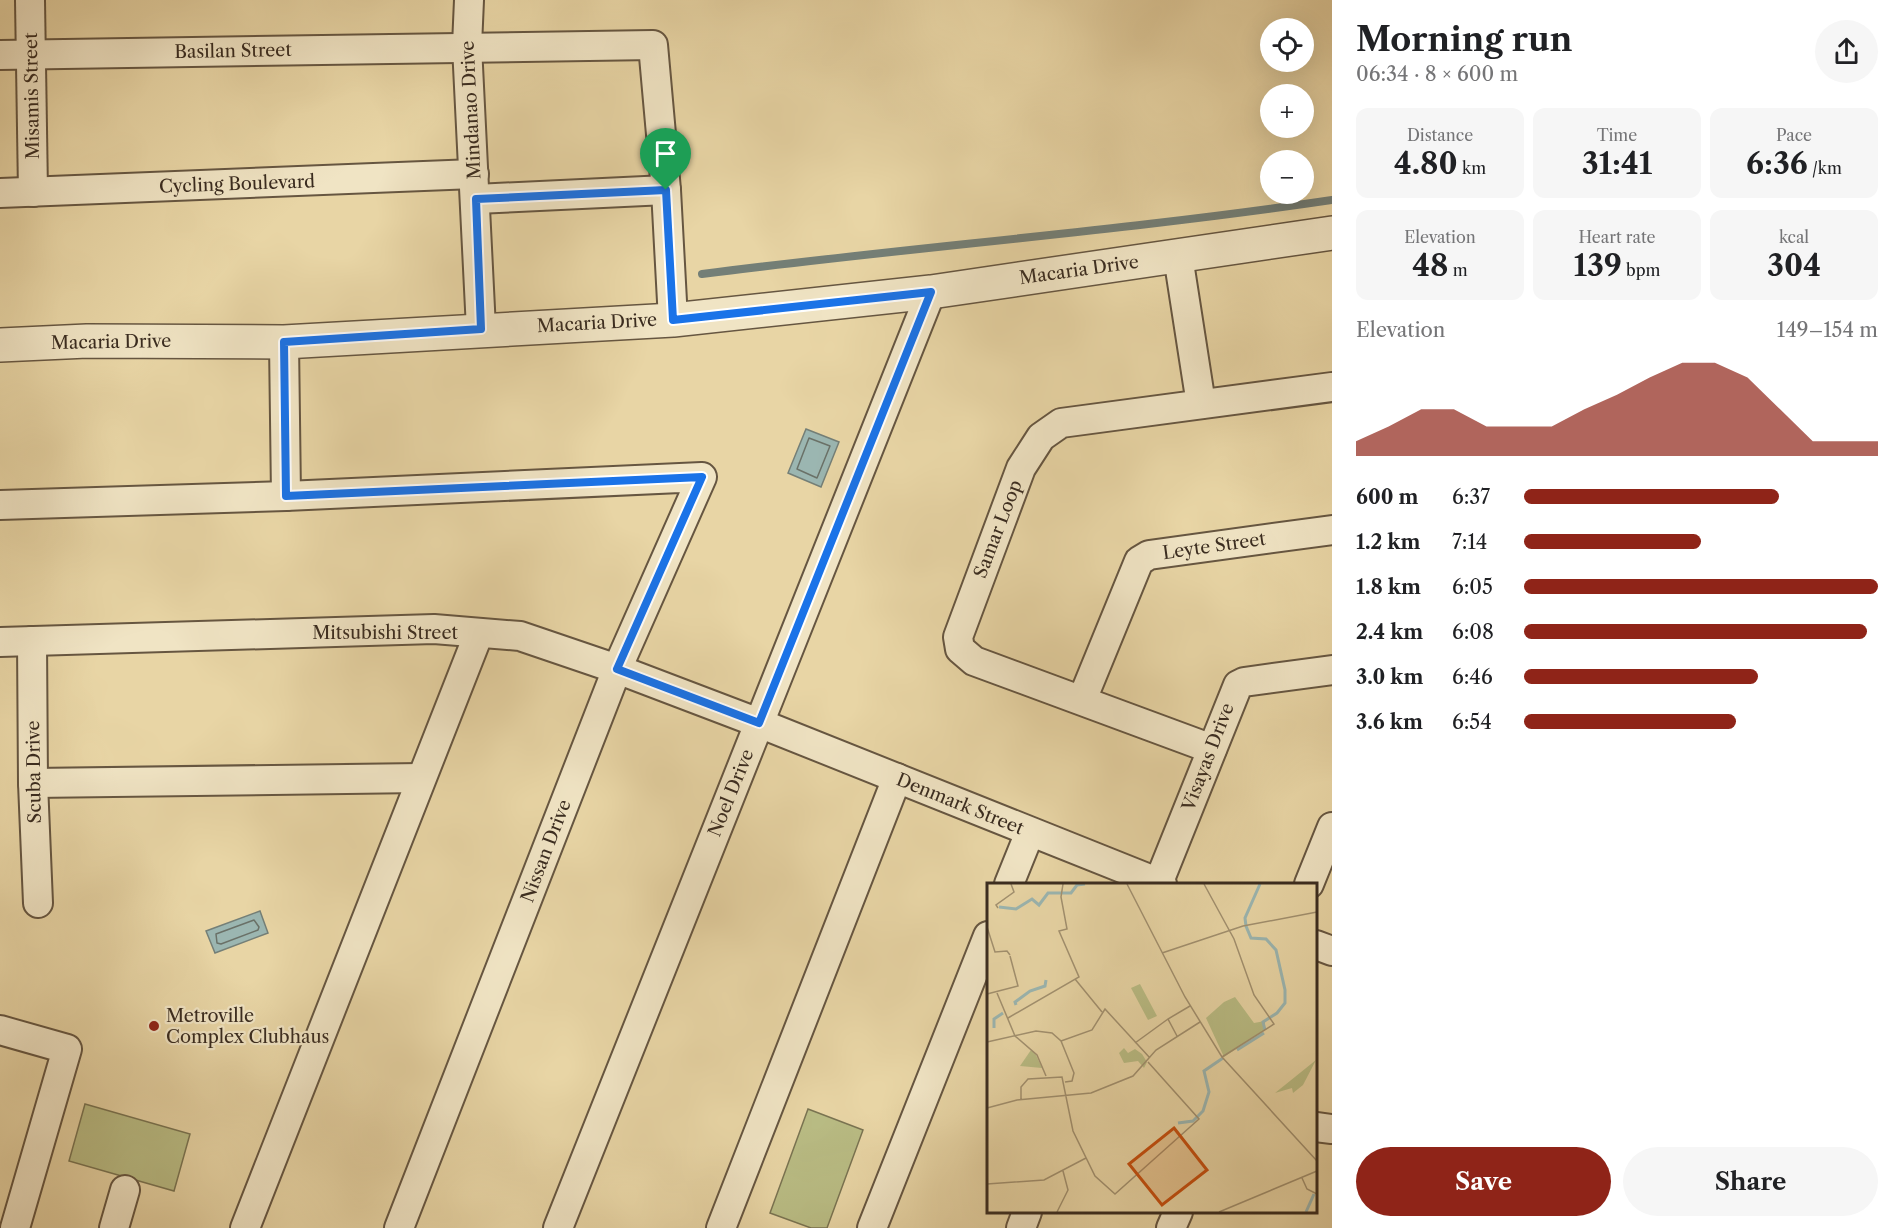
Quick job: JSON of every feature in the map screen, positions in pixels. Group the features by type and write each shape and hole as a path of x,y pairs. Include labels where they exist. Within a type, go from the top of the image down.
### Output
{"street":[{"name":"Misamis Street","path":"30,0 33,192"},
{"name":"Mindanao Drive","path":"469,0 467,46 481,329"},
{"name":"Basilan Street","path":"0,55 467,46 653,45 666,190"},
{"name":"Cycling Boulevard","path":"0,193 475,187 666,190"},
{"path":"666,190 673,320"},
{"name":"Macaria Drive","path":"0,345 87,341 284,342 481,329 673,320 931,292 1332,233"},
{"path":"1179,255 1201,404"},
{"name":"Noel Drive","path":"558,1228 931,292"},
{"path":"0,505 286,496 284,342"},
{"name":"Samar Loop","path":"1212,749 974,660 960,649 958,637 1021,468 1041,437 1061,423 1332,387"},
{"name":"Nissan Drive","path":"286,496 702,477 617,669 399,1228"},
{"name":"Leyte Street","path":"1082,700 1139,561 1149,555 1332,530"},
{"name":"Mitsubishi Street","path":"0,642 434,629 520,636 617,669 759,723"},
{"path":"245,1228 479,633"},
{"name":"Scuba Drive","path":"32,641 33,783 38,903"},
{"name":"Visayas Drive","path":"1160,883 1238,685 1244,682 1332,670"},
{"name":"Denmark Street","path":"759,723 1158,883"},
{"path":"33,783 421,778"},
{"path":"721,1228 897,778"},
{"path":"1310,883 1332,828"},
{"path":"1010,883 1030,832"},
{"path":"872,1228 987,939"},
{"path":"1317,945 1332,951"},
{"path":"0,1030 67,1049 15,1228"},
{"path":"1317,1127 1332,1129"},
{"path":"114,1228 125,1190"},
{"path":"1021,1228 1027,1213"},
{"path":"1171,1228 1178,1213"}],"green space":[{"path":"85,1104 190,1134 174,1191 69,1161"},
{"path":"808,1109 863,1130 827,1228 811,1228 770,1213"}],"water":[{"path":"806,429 839,442 821,487 788,473"},
{"path":"260,911 268,933 215,953 206,931"}],"waterway":[{"path":"702,274 1175,221 1332,200"}],"place":[{"name":"Metroville Complex Clubhaus","path":"154,1026"}],"route":[{"path":"666,190 673,320 931,292 759,723 617,669 702,477 286,496 284,342 481,329 476,199 666,190"}]}
